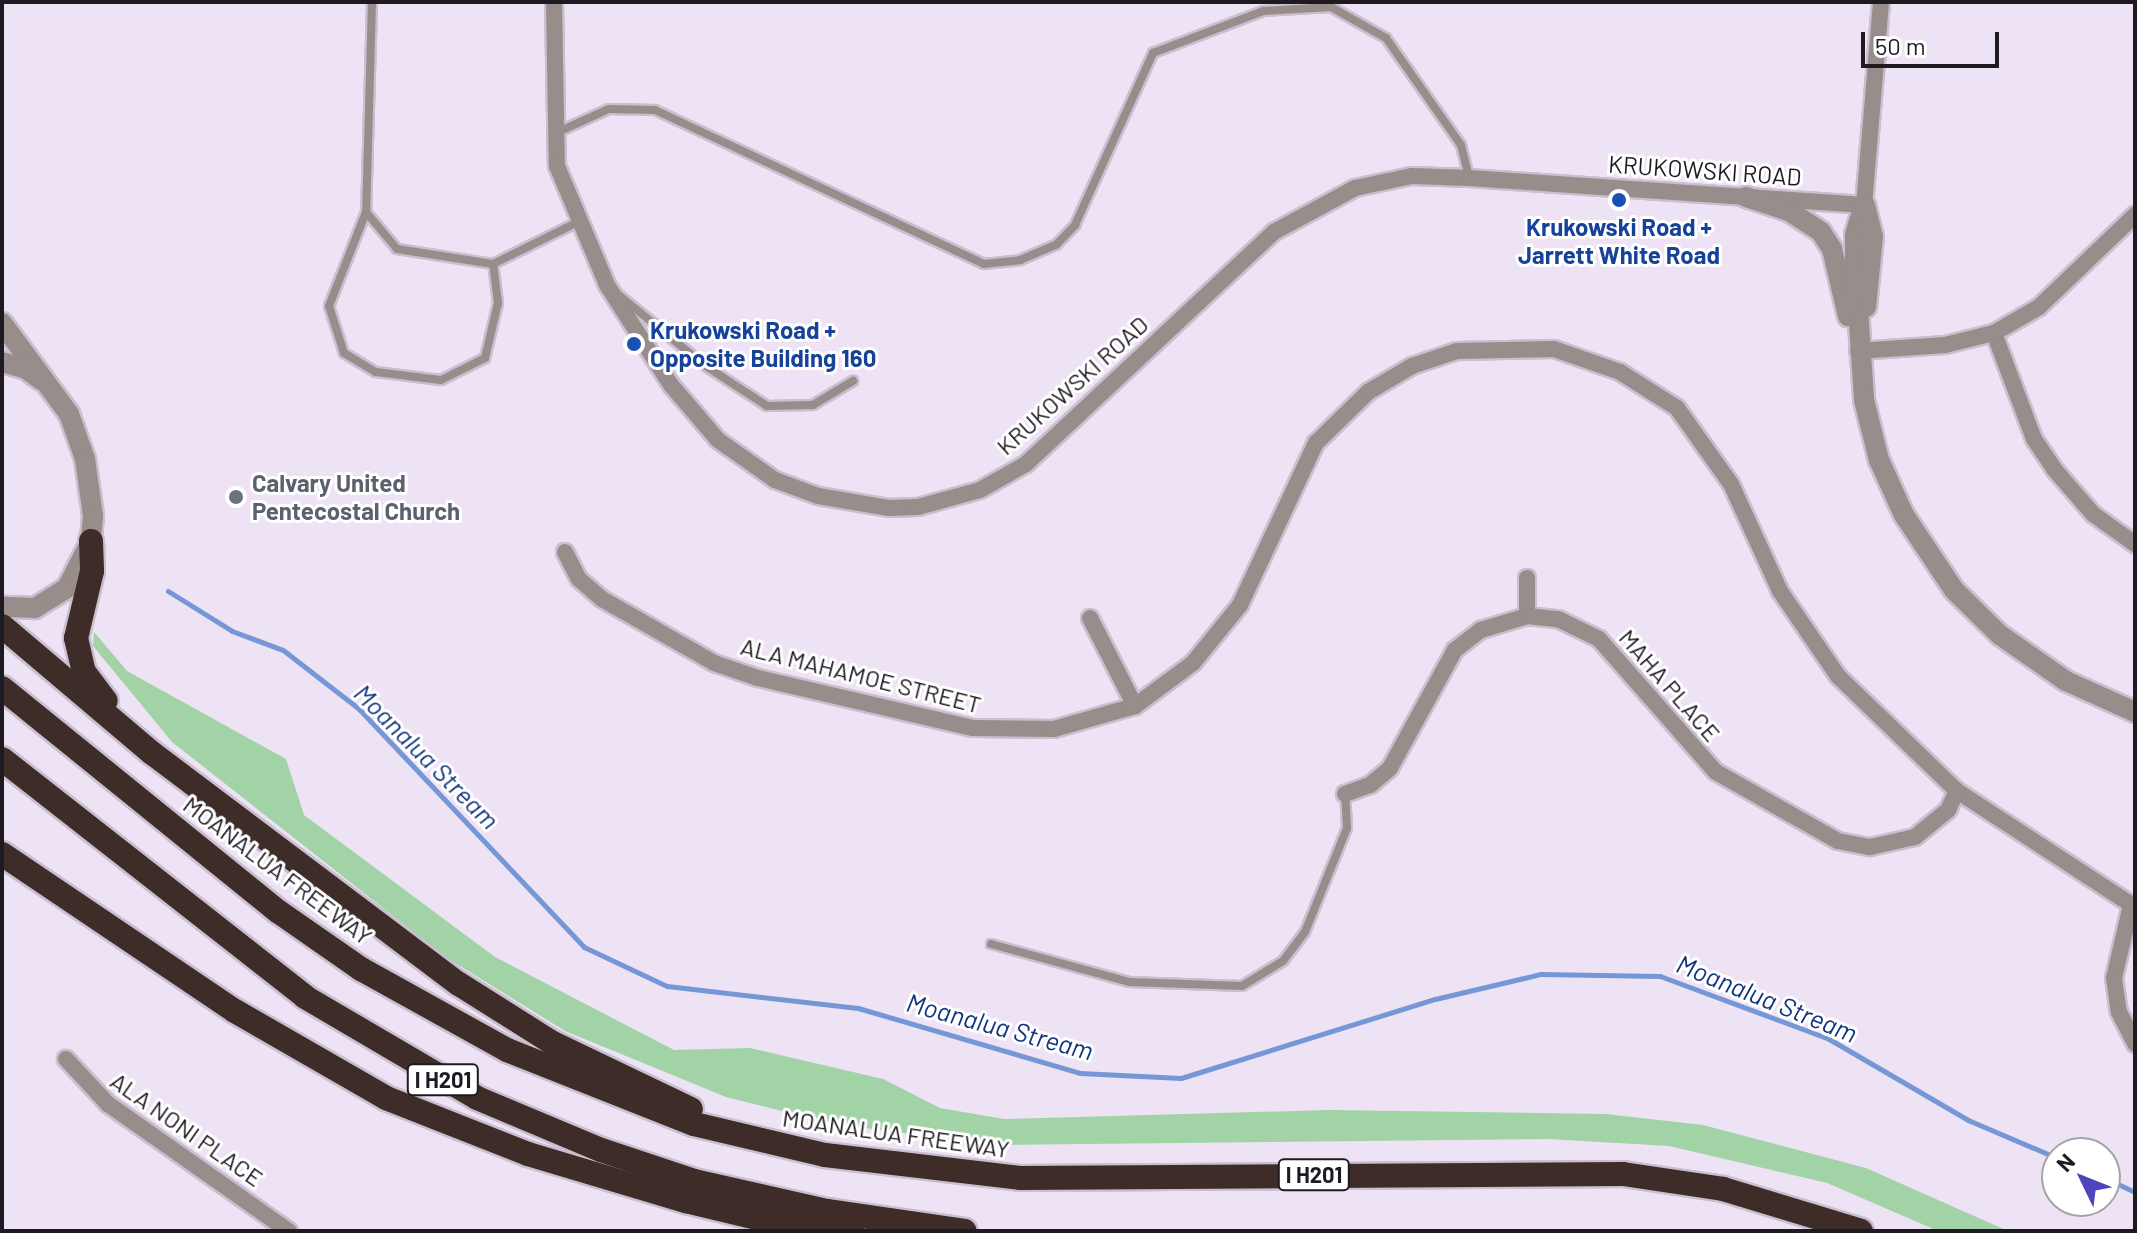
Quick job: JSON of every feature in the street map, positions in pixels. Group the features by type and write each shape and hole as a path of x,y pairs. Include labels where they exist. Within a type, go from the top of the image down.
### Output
{"highway":[{"path":"91,541 92,571 76,638 84,672 97,693 217,803"},
{"path":"2,626 217,803 503,1013 551,1042 762,1142"},
{"name":"MOANALUA FREEWAY","path":"2,688 279,912 419,1004 599,1090 762,1142 889,1165 1020,1178 1623,1174 1734,1192 1861,1231"},
{"name":"I H201","path":"2,759 294,989 477,1098 601,1150 694,1181 827,1211 965,1231"},
{"path":"2,854 315,1061 449,1125 596,1176 786,1225 905,1231"}],"street":[{"name":"KRUKOWSKI ROAD","path":"554,2 557,166 607,285 671,385 736,455 775,480 818,496 864,507 918,507 980,490 1026,464 1246,256 1303,212 1381,181 1469,178 1864,205"},
{"path":"1858,347 1873,236 1864,205 1881,2"},
{"path":"1746,197 1789,211 1821,232 1832,249 1842,302 1858,347 1879,460 1936,566 1977,613 2032,660 2135,712"},
{"path":"1858,347 1945,345 1994,333 2039,307 2135,215"},
{"path":"2,323 59,395 85,459 91,541 57,597 35,608 2,607"},
{"path":"1994,333 2034,439 2076,497 2132,536"},
{"name":"ALA MAHAMOE STREET","path":"565,552 579,579 641,626 695,655 758,678 989,730 1054,729 1135,706 1193,663 1226,626 1253,582 1303,464 1350,408 1380,385 1434,358 1481,347 1554,349 1620,372 1677,408 1731,484 1780,591 1838,676 1957,791 2133,906"},
{"path":"2,362 26,369 59,395"},
{"path":"1527,578 1527,616"},
{"name":"MAHA PLACE","path":"1345,794 1370,785 1390,768 1455,650 1481,630 1527,616 1558,619 1599,639 1716,772 1830,838 1870,847 1902,842 1938,820 1957,791"},
{"path":"1090,618 1135,706"},
{"path":"2133,906 2114,978 2119,1012 2135,1044"},
{"name":"ALA NONI PLACE","path":"66,1059 108,1104 289,1231"}],"lane":[{"path":"372,2 366,212 329,306 344,353 376,372 441,380 485,358 498,303 493,264"},
{"path":"557,132 609,109 655,110 984,264 1020,260 1056,245 1075,225 1153,53 1263,11 1331,7 1386,38 1461,145 1469,178"},
{"path":"366,212 397,249 493,264 578,222"},
{"path":"607,285 704,365 767,406 813,405 853,381"},
{"path":"991,944 1141,984 1226,989 1249,983 1283,961 1305,932 1347,828 1345,794"}],"green space":[{"path":"94,632 127,671 286,759 304,815 495,957 674,1050 750,1048 883,1079 940,1108 1004,1119 1329,1110 1606,1114 1703,1125 1866,1168 2008,1231 1938,1231 1827,1183 1669,1146 1548,1139 994,1145 835,1124 726,1097 565,1031 444,956 172,742 93,646"}],"waterway":[{"name":"Moanalua Stream","path":"168,591 232,631 283,650 359,709 584,947 667,986 858,1008 1080,1073 1181,1078 1435,999 1541,974 1660,976 1829,1039 1968,1120 2041,1151"},
{"name":"Moanalua Stream","path":"2121,1185 2135,1192"}],"place":[{"name":"Krukowski Road + Jarrett White Road","path":"1619,200"},
{"name":"Krukowski Road + Opposite Building 160","path":"634,344"},
{"name":"Calvary United Pentecostal Church","path":"236,497"}]}
